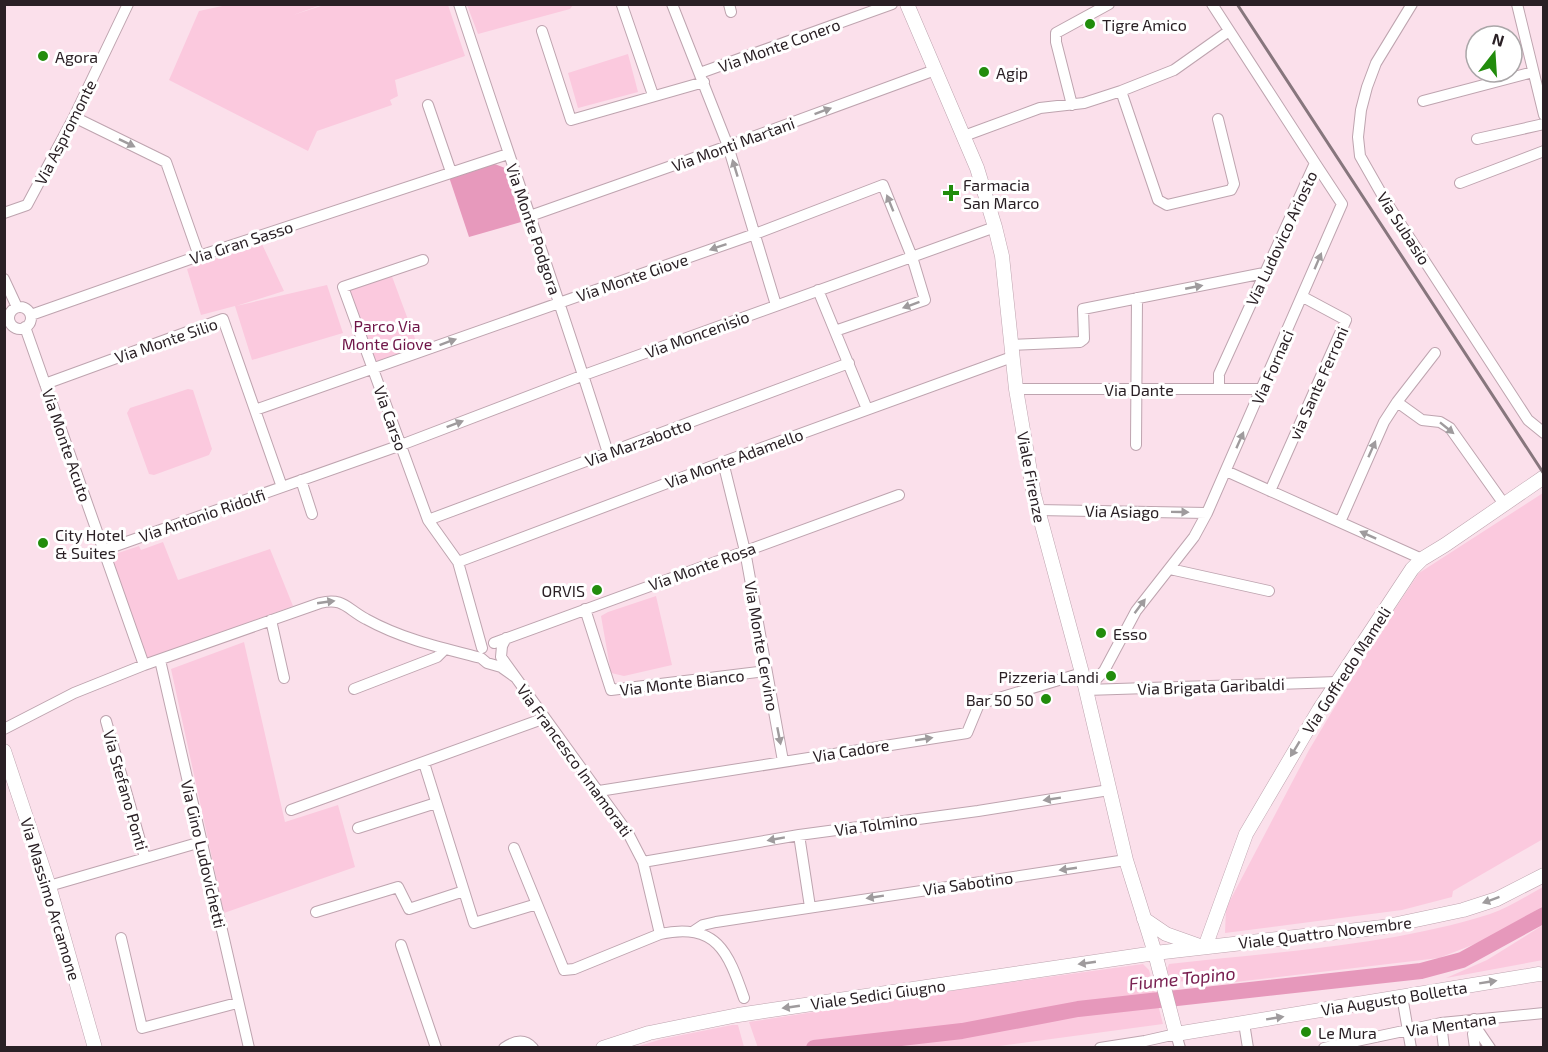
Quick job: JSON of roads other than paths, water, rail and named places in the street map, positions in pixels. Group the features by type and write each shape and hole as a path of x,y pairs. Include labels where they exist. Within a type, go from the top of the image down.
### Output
{"main road":[{"name":"Viale Firenze","path":"907,4 977,168 995,227 1002,256 1016,389 1038,510 1082,673 1126,860 1157,960 1177,1037"},
{"name":"Via Goffredo Mameli","path":"1205,947 1246,834 1337,682 1412,569 1422,559 1544,477"},
{"name":"Via Massimo Arcamone","path":"4,751 49,886 95,1047"},
{"name":"Viale Quattro Novembre","path":"1157,960 1205,947 1383,927 1427,918 1497,899 1544,875"},
{"path":"1176,938 1196,935 1214,918"},
{"name":"Viale Quattro Novembre","path":"1144,919 1176,938 1205,947"},
{"name":"Viale Sedici Giugno","path":"603,1047 649,1033 761,1011 1157,960"},
{"name":"Via Augusto Bolletta","path":"1177,1037 1402,996 1544,975"}],"street":[{"name":"Via Aspromonte","path":"4,213 27,205 74,117 129,4"},
{"name":"Via Monte Podgora","path":"459,4 507,153 560,302 608,453"},
{"path":"672,4 728,146 776,305"},
{"name":"Via Monte Conero","path":"542,31 571,120 702,78 892,4"},
{"path":"1072,105 1056,42 1056,33 1109,4"},
{"name":"Via Ludovico Ariosto","path":"1212,4 1316,163 1219,374 1219,389"},
{"name":"Via Subasio","path":"1412,4 1398,31 1376,63 1367,87 1361,110 1358,137 1360,156 1385,200 1528,420 1544,433"},
{"path":"1517,4 1544,115"},
{"path":"622,5 652,95"},
{"path":"963,136 1040,108 1084,103 1121,91 1174,70 1230,31"},
{"name":"Via Monti Martani","path":"530,216 935,70"},
{"path":"1423,101 1533,72"},
{"path":"1121,91 1158,200 1167,205 1231,190 1234,184 1218,119"},
{"path":"428,105 452,172"},
{"path":"74,117 166,162 199,256"},
{"path":"1477,139 1544,124"},
{"path":"1460,183 1544,152"},
{"name":"Via Gran Sasso","path":"31,315 507,153"},
{"name":"Via Fornaci","path":"1086,690 1104,671 1136,611 1194,537 1207,513 1303,297 1342,204 1316,163"},
{"name":"Via Monte Giove","path":"255,410 755,234 883,185 912,257"},
{"name":"Via Moncenisio","path":"401,445 584,375 995,227"},
{"path":"836,331 925,300 912,257"},
{"name":"Via Carso","path":"423,260 343,286 428,520 458,562 476,624 492,652"},
{"path":"1136,445 1137,298 1264,273"},
{"path":"4,279 17,307"},
{"path":"818,290 867,409"},
{"name":"via Sante Ferroni","path":"1270,491 1346,320 1303,297"},
{"name":"Via Monte Adamello","path":"458,562 867,409 1012,351 1080,342 1084,339 1083,309 1137,298"},
{"path":"17,307 24,307 31,315 30,322 25,327 16,328 7,322 11,311 17,307"},
{"name":"Via Monte Silio","path":"45,384 223,319 282,487"},
{"name":"Via Monte Acuto","path":"25,327 144,665"},
{"path":"1340,522 1384,422 1435,353"},
{"name":"Via Marzabotto","path":"428,520 849,363"},
{"name":"Via Dante","path":"1016,389 1262,389"},
{"path":"1397,402 1422,420 1440,422 1450,428 1504,504"},
{"name":"Via Antonio Ridolfi","path":"104,550 401,445"},
{"name":"Via Monte Cervino","path":"723,462 746,551 783,761"},
{"path":"1226,471 1422,559"},
{"path":"301,480 312,514"},
{"name":"Via Monte Rosa","path":"492,652 506,638 899,495"},
{"name":"Via Asiago","path":"1038,510 1207,513"},
{"path":"1170,569 1269,591"},
{"name":"Via Francesco Innamorati","path":"4,729 62,698 144,665 320,603 337,601 378,625 407,637 445,649 492,652 515,677 628,833 643,862 660,934"},
{"name":"Via Monte Bianco","path":"585,609 611,690 766,671"},
{"path":"271,620 284,678"},
{"path":"354,689 437,657 445,649"},
{"name":"Via Gino Ludovichetti","path":"160,660 237,1003 249,1047"},
{"name":"Via Cadore","path":"599,790 967,733 979,704 1082,673"},
{"name":"Via Brigata Garibaldi","path":"1086,690 1337,682"},
{"path":"291,810 424,764 545,718"},
{"name":"Via Stefano Ponti","path":"106,721 145,858"},
{"path":"424,764 474,923 537,904"},
{"name":"Via Tolmino","path":"643,862 799,835 978,811 1109,790"},
{"path":"358,828 436,803"},
{"path":"799,835 810,907"},
{"name":"Via Stefano Ponti","path":"49,886 201,842"},
{"path":"514,848 564,970 574,969 660,934 678,930 694,932 710,938 722,949 744,998 750,1006 761,1011"},
{"name":"Via Sabotino","path":"694,932 703,925 716,922 1126,860"},
{"path":"316,912 398,887 408,909 464,891"},
{"path":"121,938 142,1028 237,1003"},
{"path":"401,945 436,1047"},
{"path":"1402,996 1411,1047"},
{"path":"738,1015 743,1007 744,998"},
{"name":"Via Mentana","path":"1327,1047 1441,1023 1475,1023 1544,1013"},
{"path":"1244,1023 1248,1047"},
{"path":"1441,1023 1444,1047"},
{"path":"1475,1023 1473,1034 1475,1047"},
{"path":"1475,1023 1490,1047"},
{"path":"1100,1047 1177,1037"},
{"path":"504,1047 521,1041 533,1047"}],"waterway":[{"name":"Fiume Topino","path":"814,1048 962,1031 1078,1009 1421,971 1462,960 1544,915"}],"railway":[{"path":"1237,4 1544,474"}],"place":[{"name":"Tigre Amico","path":"1090,24"},
{"name":"Agora","path":"43,56"},
{"name":"Agip","path":"984,72"},
{"name":"Farmacia San Marco","path":"951,193"},
{"name":"City Hotel & Suites","path":"43,543"},
{"name":"ORVIS","path":"597,590"},
{"name":"Esso","path":"1101,633"},
{"name":"Pizzeria Landi","path":"1111,676"},
{"name":"Bar 50 50","path":"1046,699"},
{"name":"Le Mura","path":"1306,1032"}],"park label":[{"name":"Parco Via Monte Giove","path":"387,334"}]}
